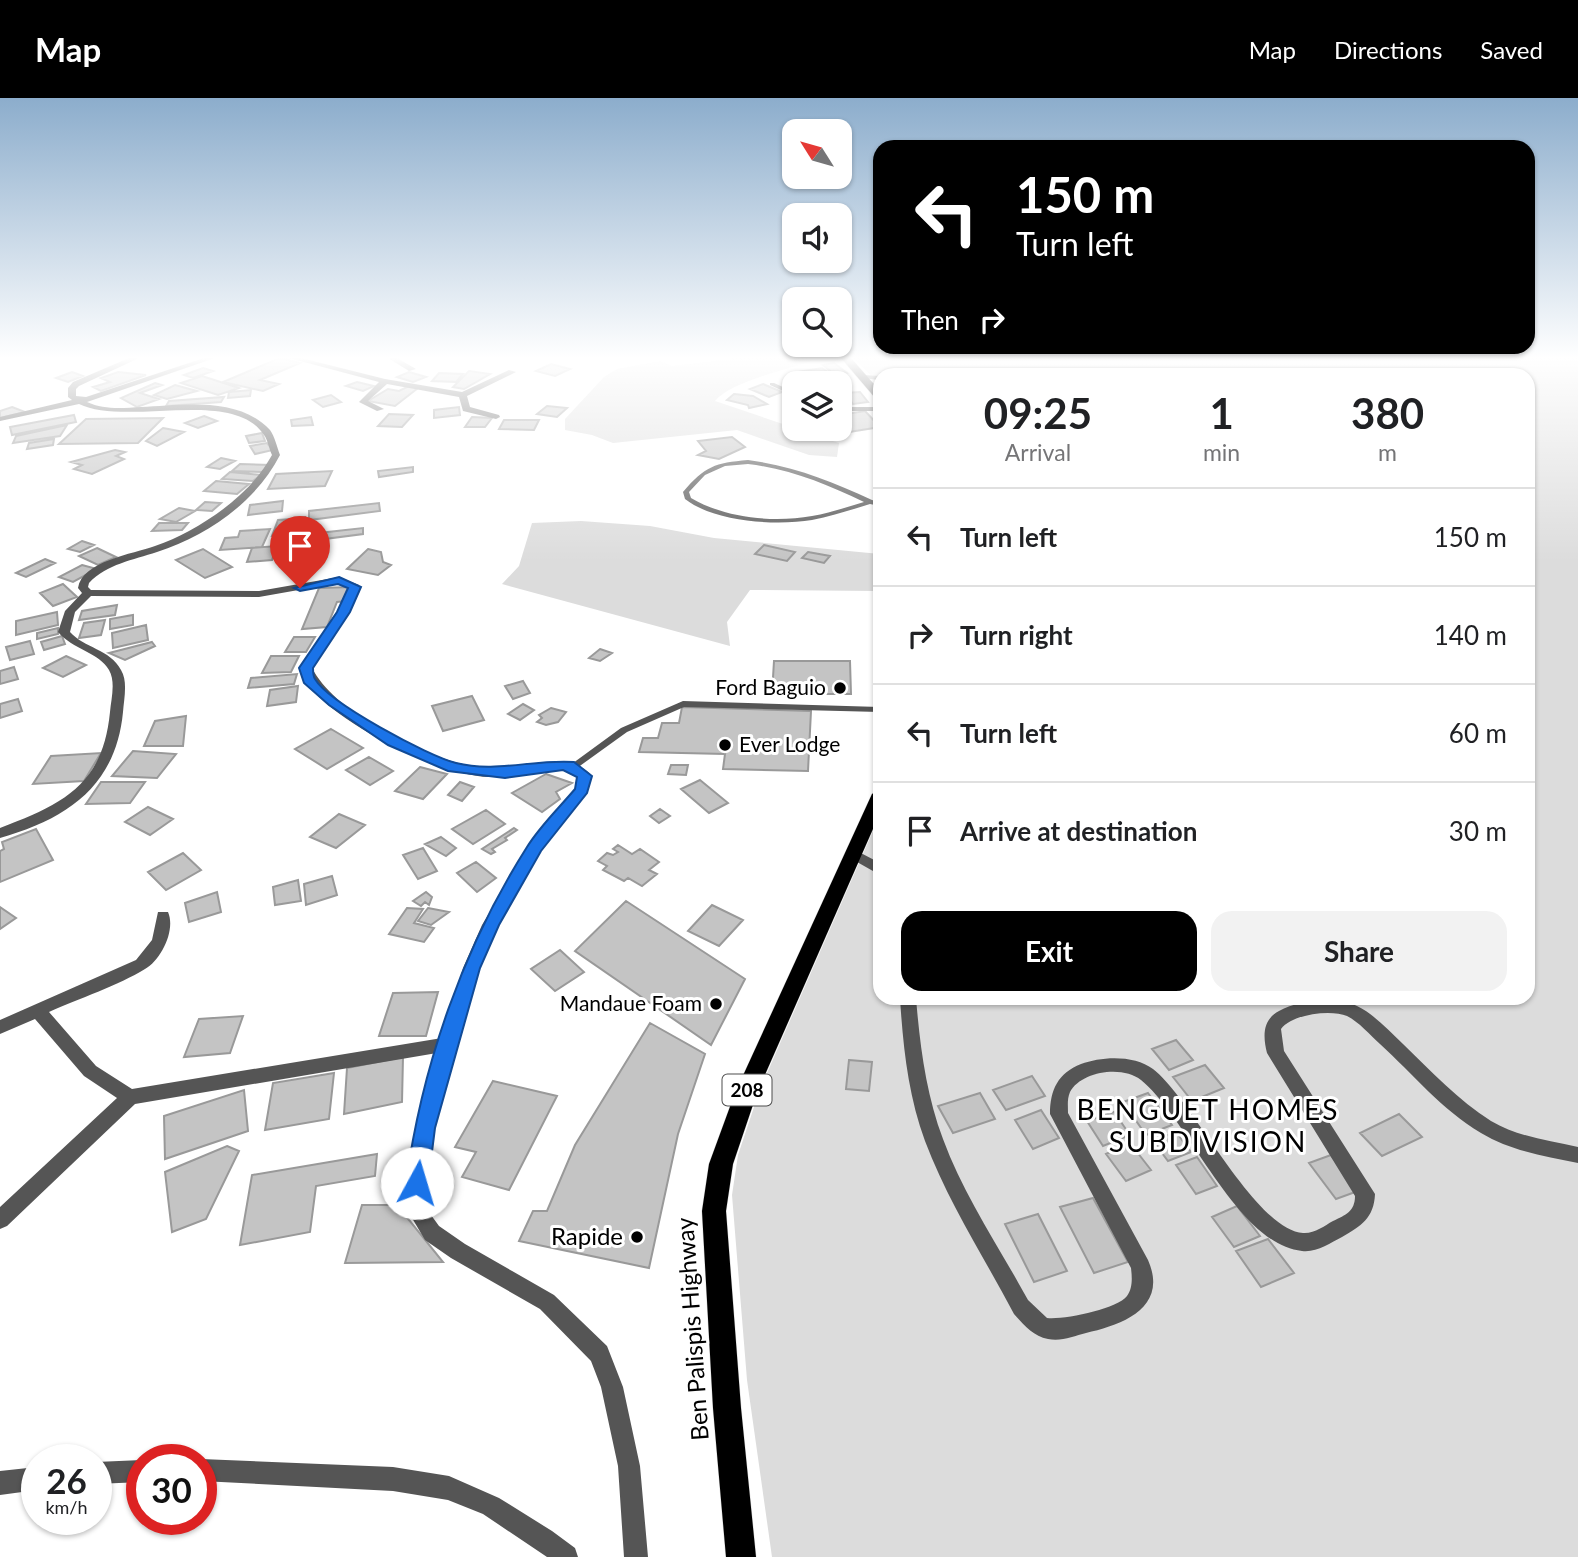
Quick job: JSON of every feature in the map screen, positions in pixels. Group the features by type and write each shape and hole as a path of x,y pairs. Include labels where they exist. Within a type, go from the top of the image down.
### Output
{"main road":[{"name":"Ben Palispis Highway","path":"741,1557 715,1248 714,1211 719,1176 746,1093 873,811"}],"street":[{"path":"265,426 276,455 271,470 260,482 222,514 172,544 96,571 84,582 83,588 88,593 258,594 348,581 355,587 355,591 306,668 308,680 319,692 394,742 453,768 505,773 574,766 585,776 582,790 535,848 490,925 471,968 424,1128 417,1168 417,1197 422,1217 432,1233 547,1302 599,1354 612,1387 629,1466 636,1557"},
{"path":"0,833 34,821 72,800 88,786 112,752 117,729 117,673 109,660 74,643 64,632 70,611 88,593"},
{"path":"855,855 873,866"},
{"path":"0,1027 142,964 160,941 163,916"},
{"path":"908,1005 911,1049 928,1122 942,1160 1021,1307 1033,1321 1053,1330 1121,1315 1141,1296 1143,1283 1141,1268 1059,1114 1057,1100 1060,1088 1068,1078 1088,1069 1122,1064 1146,1073 1265,1223 1299,1242 1311,1242 1358,1220 1366,1206 1366,1194 1276,1053 1272,1038 1274,1026 1282,1017 1301,1010 1331,1005 1352,1011 1456,1106 1491,1129 1511,1139 1578,1155"},
{"path":"38,1012 90,1071 130,1097"},
{"path":"0,1220 130,1097 450,1044"},
{"path":"217,1471 393,1479 449,1488 491,1506 544,1539 566,1557"},
{"path":"0,1483 21,1480"}],"lane":[{"path":"870,502 810,519 776,520 707,509 688,499 687,492 702,475 720,467 756,462 801,472 873,503"},
{"path":"574,766 624,730 683,704 873,710"}],"shaded area":[{"path":"565,426 782,426 782,441 839,443 837,457 809,455 737,430 613,443 592,435 565,430"},
{"path":"1535,426 1578,426 1578,1557 772,1557 747,1380 732,1195 738,1155 760,1089 873,831 873,1005 1535,1005"},
{"path":"581,521 650,526 714,538 873,553 873,591 750,590 727,622 730,646 502,584 519,566 532,523"}],"building":[{"path":"15,426 56,426 12,435 10,427"},
{"path":"66,426 60,436 13,443 16,436"},
{"path":"78,426 155,426 138,443 59,444"},
{"path":"501,426 536,426 534,430 499,429"},
{"path":"852,426 873,428 852,432"},
{"path":"163,428 184,432 157,446 146,441"},
{"path":"262,433 265,441 249,443 246,436"},
{"path":"732,437 745,447 719,459 698,455 706,451 698,441"},
{"path":"54,439 53,445 27,449 29,443"},
{"path":"267,443 273,450 255,454 250,446"},
{"path":"115,450 125,452 116,456 124,459 92,474 74,469 82,465 71,462"},
{"path":"221,458 235,461 220,469 207,467"},
{"path":"240,464 270,465 262,472 232,471"},
{"path":"413,467 413,472 379,477 378,471"},
{"path":"332,471 325,486 268,489 276,474"},
{"path":"230,472 261,475 253,481 222,479"},
{"path":"216,481 249,484 237,494 204,491"},
{"path":"283,501 282,511 248,515 250,505"},
{"path":"205,502 221,503 212,511 196,510"},
{"path":"379,503 380,511 309,520 309,511"},
{"path":"179,508 195,511 176,522 160,519"},
{"path":"305,517 304,541 293,542 294,518"},
{"path":"291,519 285,535 272,536 278,520"},
{"path":"159,523 188,523 182,530 152,531"},
{"path":"363,528 363,534 309,541 310,534"},
{"path":"270,529 262,547 220,550 225,538 238,537 240,531"},
{"path":"82,541 94,545 80,552 68,549"},
{"path":"764,545 795,552 787,561 755,554"},
{"path":"277,546 272,560 247,562 252,548"},
{"path":"97,548 116,557 98,565 79,556"},
{"path":"203,549 232,567 205,578 176,560"},
{"path":"368,549 381,552 383,562 391,565 378,575 347,569"},
{"path":"808,552 830,556 824,563 802,558"},
{"path":"45,559 55,563 26,577 16,573"},
{"path":"82,565 97,569 73,582 59,577"},
{"path":"63,584 77,597 53,606 40,593"},
{"path":"351,587 346,601 337,602 327,627 302,629 319,588"},
{"path":"117,605 115,615 79,620 82,611"},
{"path":"57,612 58,625 16,635 16,621"},
{"path":"133,615 133,625 110,629 110,619"},
{"path":"105,620 101,635 79,638 84,623"},
{"path":"146,625 148,640 113,648 112,633"},
{"path":"58,628 58,634 37,639 37,633"},
{"path":"62,636 65,644 44,650 41,642"},
{"path":"294,637 315,637 306,652 285,652"},
{"path":"30,641 34,654 10,660 6,647"},
{"path":"152,642 155,646 125,660 109,653"},
{"path":"600,649 612,653 600,661 589,658"},
{"path":"66,656 86,665 63,677 43,668"},
{"path":"271,656 299,656 291,672 262,673"},
{"path":"774,661 850,661 851,694 772,694"},
{"path":"14,667 18,679 0,684 0,671"},
{"path":"297,674 294,684 248,688 251,678"},
{"path":"523,681 530,693 513,699 505,686"},
{"path":"298,686 296,702 267,706 270,690"},
{"path":"472,696 484,720 443,731 432,706"},
{"path":"18,699 22,711 0,718 0,704"},
{"path":"523,704 534,710 520,720 508,714"},
{"name":"Ever Lodge","path":"682,707 811,711 808,771 723,769 725,754 639,752 643,738 658,738 662,723 679,723"},
{"path":"551,708 566,712 558,722 546,725 537,722 542,718 539,715"},
{"path":"186,716 183,746 144,746 155,721"},
{"path":"331,729 363,748 327,769 295,749"},
{"path":"133,751 176,754 157,778 112,776"},
{"path":"101,753 84,781 33,784 51,756"},
{"path":"369,757 393,771 370,785 346,770"},
{"path":"671,765 688,765 686,775 668,774"},
{"path":"420,767 447,774 423,799 395,791"},
{"path":"546,774 572,783 556,792 560,799 542,812 512,793"},
{"path":"700,780 728,803 709,813 681,789"},
{"path":"101,782 145,782 130,803 86,804"},
{"path":"460,782 474,787 462,801 448,795"},
{"path":"148,807 173,819 150,835 125,822"},
{"path":"660,809 670,816 659,823 650,816"},
{"path":"486,810 505,824 473,844 452,829"},
{"path":"339,814 365,825 336,848 310,837"},
{"path":"514,828 517,830 505,838 507,840 492,849 495,852 491,854 482,849"},
{"path":"36,829 53,860 0,882 0,851 4,849 2,842"},
{"path":"441,837 456,848 446,856 425,844"},
{"path":"618,845 632,854 640,849 659,862 649,870 657,874 642,886 628,878 624,881 603,870 607,866 598,861 607,853 613,855 618,852 613,849"},
{"path":"423,848 437,871 418,879 403,855"},
{"path":"183,853 201,870 166,890 148,872"},
{"path":"476,862 496,878 477,892 457,873"},
{"path":"332,876 337,895 306,905 304,884"},
{"path":"298,880 301,901 275,905 273,887"},
{"path":"217,892 221,912 189,922 185,903"},
{"path":"426,892 432,897 429,905 425,902 421,906 413,901"},
{"path":"626,901 745,979 711,1045 575,951"},
{"path":"712,905 743,920 719,946 688,931"},
{"path":"0,907 16,918 0,929"},
{"path":"407,908 423,909 414,923 434,928 424,942 389,934"},
{"path":"428,908 449,912 431,925 418,921"},
{"path":"560,950 584,972 555,991 531,969"},
{"path":"438,992 426,1036 379,1036 393,993"},
{"path":"243,1016 230,1053 184,1057 199,1019"},
{"path":"650,1023 705,1054 678,1134 649,1268 519,1241 533,1211 547,1211 575,1145"},
{"path":"1176,1040 1193,1060 1169,1070 1152,1049"},
{"path":"403,1057 402,1102 344,1114 347,1068"},
{"path":"849,1060 872,1062 869,1091 846,1089"},
{"path":"1205,1065 1224,1088 1192,1101 1173,1077"},
{"path":"334,1073 329,1119 265,1130 273,1083"},
{"path":"1032,1076 1045,1096 1006,1110 993,1090"},
{"path":"493,1081 557,1096 509,1190 462,1177 476,1152 455,1147"},
{"path":"244,1090 248,1131 165,1159 164,1116"},
{"path":"980,1093 995,1119 953,1133 938,1106"},
{"path":"1148,1093 1172,1125 1146,1135 1123,1102"},
{"path":"1041,1110 1059,1138 1033,1149 1015,1120"},
{"path":"1114,1112 1130,1135 1103,1146 1087,1121"},
{"path":"1399,1114 1422,1137 1382,1156 1360,1133"},
{"path":"1176,1132 1191,1152 1168,1161 1153,1141"},
{"path":"1130,1143 1151,1170 1126,1181 1106,1154"},
{"path":"227,1146 239,1151 206,1219 172,1232 165,1172"},
{"path":"377,1154 375,1176 316,1186 310,1232 240,1245 252,1175"},
{"path":"1331,1155 1358,1191 1336,1199 1309,1163"},
{"path":"1197,1157 1217,1186 1196,1194 1176,1165"},
{"path":"1093,1198 1128,1262 1094,1273 1060,1207"},
{"path":"362,1205 397,1205 443,1262 345,1263"},
{"path":"1237,1206 1260,1236 1234,1247 1212,1217"},
{"path":"1038,1214 1067,1271 1034,1282 1005,1224"},
{"path":"1268,1239 1294,1273 1261,1287 1236,1251"}],"place":[{"name":"Ford Baguio","path":"840,688"},
{"name":"Ever Lodge","path":"725,745"},
{"name":"Mandaue Foam","path":"716,1004"},
{"name":"Rapide","path":"637,1237"}],"district":[{"name":"BENGUET HOMES SUBDIVISION","path":"1208,1126"}],"route":[{"path":"300,588 339,580 348,581 355,587 343,612 312,656 306,668 308,680 319,692 394,742 453,768 505,773 574,766 585,776 582,790 535,848 490,925 471,968 424,1128 417,1183"}]}
